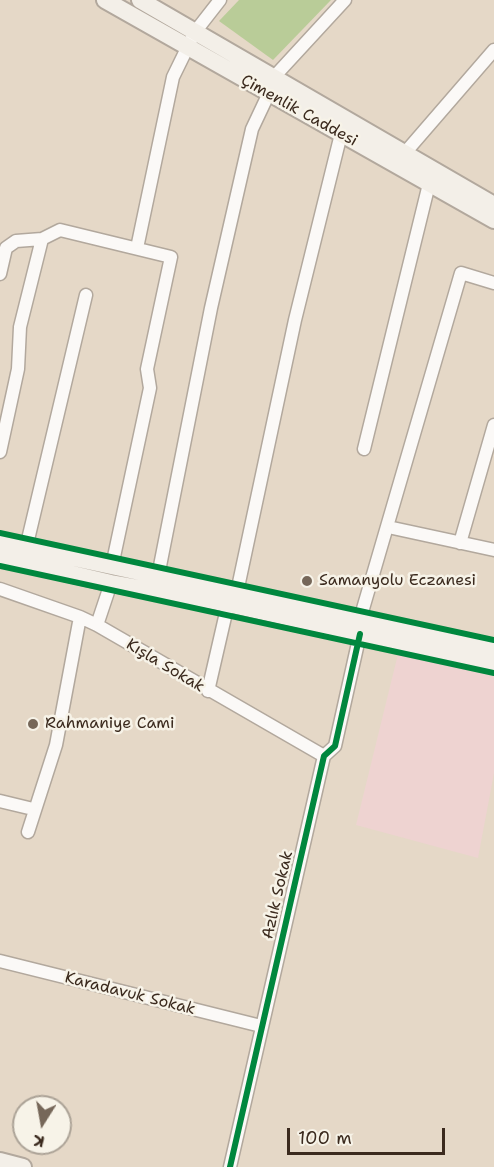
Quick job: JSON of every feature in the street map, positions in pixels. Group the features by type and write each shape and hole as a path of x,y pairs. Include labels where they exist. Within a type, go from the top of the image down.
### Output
{"street":[{"name":"Çimenlik Caddesi","path":"105,0 188,48 271,85 404,154 494,205"},
{"name":"Çimenlik Caddesi","path":"140,0 195,32 341,134 494,220"},
{"path":"137,248 173,77 195,32 220,0"},
{"path":"158,576 211,308 252,129 271,85 345,0"},
{"path":"404,154 494,50"},
{"path":"208,691 233,598 295,320 341,134"},
{"path":"364,449 429,184"},
{"path":"0,274 6,248 16,241 42,239 60,230 171,257 147,369 150,388 112,566"},
{"path":"0,452 18,369 20,327 42,239"},
{"name":"Azlık Sokak","path":"230,1167 324,756 335,746 360,626 461,273 494,283"},
{"path":"26,548 86,295"},
{"path":"460,543 494,425"},
{"path":"388,527 494,550"},
{"path":"0,542 158,576 233,598 360,626 494,648"},
{"path":"0,557 111,583 233,598"},
{"path":"97,625 111,583"},
{"name":"Kışla Sokak","path":"0,589 80,616 324,756"},
{"path":"28,832 33,809 56,745 80,616"},
{"path":"360,626 494,664"},
{"path":"0,801 33,809"},
{"name":"Karadavuk Sokak","path":"0,961 261,1026"},
{"path":"0,1161 23,1167"}],"shaded area":[{"path":"399,650 494,672 494,773 478,858 356,825"}],"green space":[{"path":"239,0 331,0 273,60 219,21"}],"cycle path":[{"path":"0,533 494,640"},
{"path":"0,566 494,673"},
{"path":"230,1167 324,756 335,746 360,634"}],"place":[{"name":"Samanyolu Eczanesi","path":"307,581"},
{"name":"Rahmaniye Cami","path":"33,724"}]}
